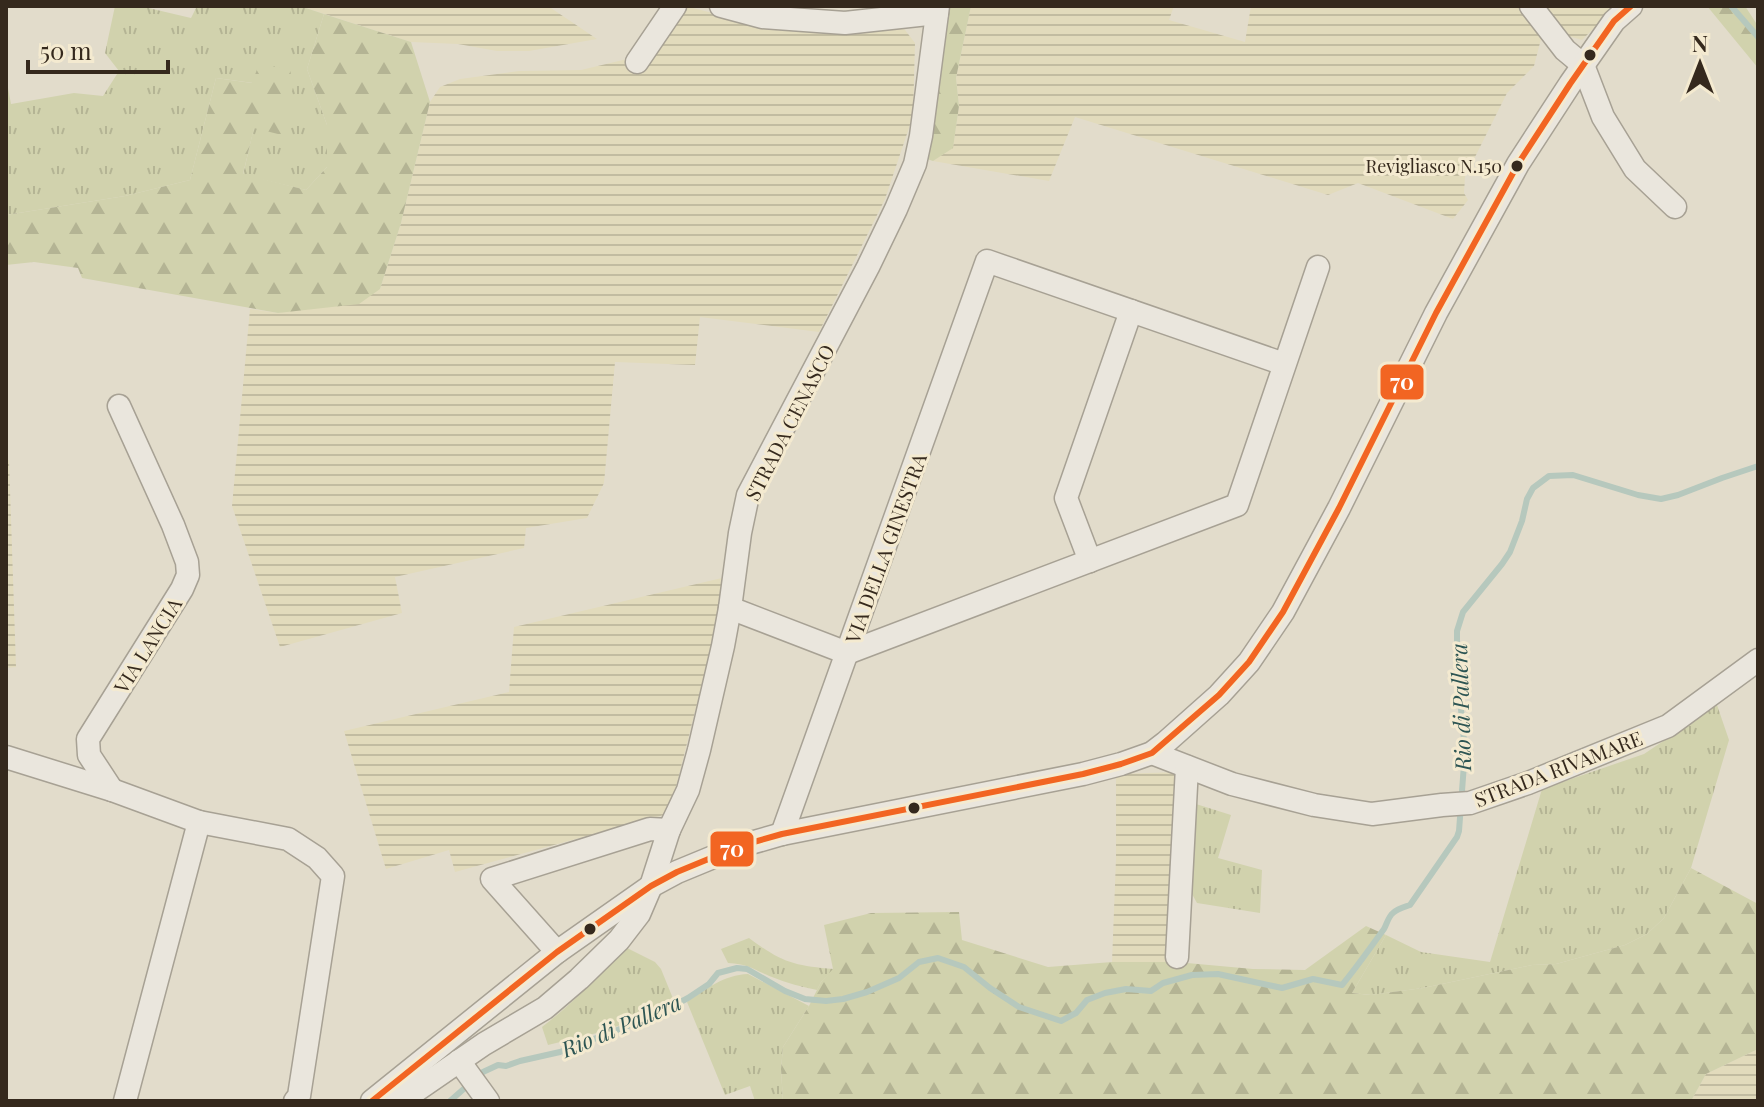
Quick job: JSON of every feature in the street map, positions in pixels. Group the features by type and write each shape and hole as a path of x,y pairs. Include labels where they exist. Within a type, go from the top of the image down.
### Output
{"street":[{"path":"637,62 675,6"},
{"name":"STRADA CENASCO","path":"401,1101 473,1081 484,1044 545,1008 619,940 639,914 669,830 688,790 730,608 748,495 868,267 915,164 938,9 845,23 762,17 721,6"},
{"path":"1531,6 1565,50 1583,65 1603,117 1635,169 1675,207"},
{"path":"372,1101 557,952 651,886 677,872 740,846 782,834 1083,774 1152,753 1165,743 1219,695 1249,662 1283,612 1451,286 1518,164 1614,21 1631,6"},
{"name":"VIA DELLA GINESTRA","path":"782,834 987,261 1131,311"},
{"path":"730,608 847,653 1237,505 1318,267"},
{"path":"1090,561 1066,498 1131,311 1284,364"},
{"name":"VIA LANCIA","path":"112,790 89,755 88,739 188,575 187,562 173,525 119,406"},
{"name":"STRADA RIVAMARE","path":"1152,753 1232,784 1372,814 1470,803 1668,726 1758,660"},
{"path":"6,757 112,790 199,822 288,839 317,858 333,876 299,1096 295,1101"},
{"path":"1177,957 1187,767"},
{"path":"125,1101 199,822"},
{"path":"557,952 492,879 650,829 669,830"}],"shaded area":[{"path":"300,6 548,6 597,39 529,51 497,51 458,44 411,42"},
{"path":"685,6 756,24 902,26 915,43 913,116 885,199 819,332 700,317 695,365 615,362 604,483 587,518 526,528 524,548 395,577 402,613 280,647 232,506 250,309 278,313 380,289 401,223 430,102 440,87 460,79 519,71 581,70 627,59"},
{"path":"971,6 1174,6 1169,20 1245,42 1251,6 1519,6 1541,39 1534,66 1507,93 1473,161 1466,162 1464,193 1468,200 1453,219 1358,183 1328,195 1075,117 1049,181 933,161 953,147 959,106 956,78"},
{"path":"1541,6 1616,6 1582,40 1565,35"},
{"path":"6,460 9,460 16,667 6,668"},
{"path":"726,577 676,787 664,815 455,872 449,850 386,869 344,731 509,692 514,627"},
{"path":"1180,772 1172,962 1112,962 1116,774"},
{"path":"1758,1049 1758,1101 1691,1101 1706,1074"}],"green space":[{"path":"115,6 140,6 191,18 197,6 300,6 324,14 307,69 327,125 327,167 306,190 243,175 254,127 282,134 253,83 216,78 190,180 125,196 6,215 6,77 11,104 74,93 103,96 119,71 105,53"},
{"path":"946,6 971,6 956,78 959,106 953,148 933,161 924,158"},
{"path":"1707,6 1745,6 1758,26 1758,68"},
{"path":"324,14 411,42 430,102 401,223 380,289 359,304 278,313 82,278 78,268 34,262 6,265 6,215 125,196 190,180 216,78 252,83 259,64 290,69 293,87 282,135 254,128 243,174 306,190 327,167 327,125 307,69"},
{"path":"1717,705 1729,740 1691,868 1664,918 1647,934 1625,945 1556,964 1532,965 1423,988 1371,995 1352,993 1386,935 1421,952 1490,962 1542,789 1644,754"},
{"path":"1196,804 1231,815 1218,858 1262,870 1260,913 1197,903 1192,894"},
{"path":"1691,868 1758,904 1758,1049 1706,1074 1691,1101 783,1101 783,1047 821,982 833,969 824,925 871,913 959,912 962,940 1048,967 1112,962 1176,962 1305,970 1366,926 1386,935 1352,993 1370,995 1423,988 1532,965 1556,964 1625,945 1647,934 1664,918"},
{"path":"749,938 788,961 834,969 817,990 728,963 721,949"},
{"path":"623,946 655,962 674,1001 605,1031 548,1045 542,1027 585,989"},
{"path":"748,974 809,1006 783,1047 783,1101 755,1101 750,1086 725,1095 687,1002 723,980"}],"waterway":[{"name":"Rio di Pallera","path":"1731,6 1758,37"},
{"name":"Rio di Pallera","path":"450,1101 483,1072 498,1065 506,1066 560,1052 654,1016 709,984 718,973 737,968 747,969 805,999 826,1001 867,992 899,978 919,962 938,958 964,967 1019,1007 1061,1021 1076,1013 1087,1000 1105,993 1126,989 1151,991 1163,983 1192,975 1218,974 1282,988 1313,979 1342,985 1391,915 1410,905 1457,837 1465,751 1457,668 1457,631 1463,612 1510,552 1533,488 1549,476 1573,475 1661,499 1758,466"}],"transit line":[{"name":"70","path":"372,1101 557,952 651,886 677,872 740,846 782,834 1121,764 1152,753 1219,695 1249,662 1283,612 1339,508 1436,313 1518,164 1614,21 1631,6"}],"place":[{"name":"Revigliasco N.150","path":"1517,166"}]}
